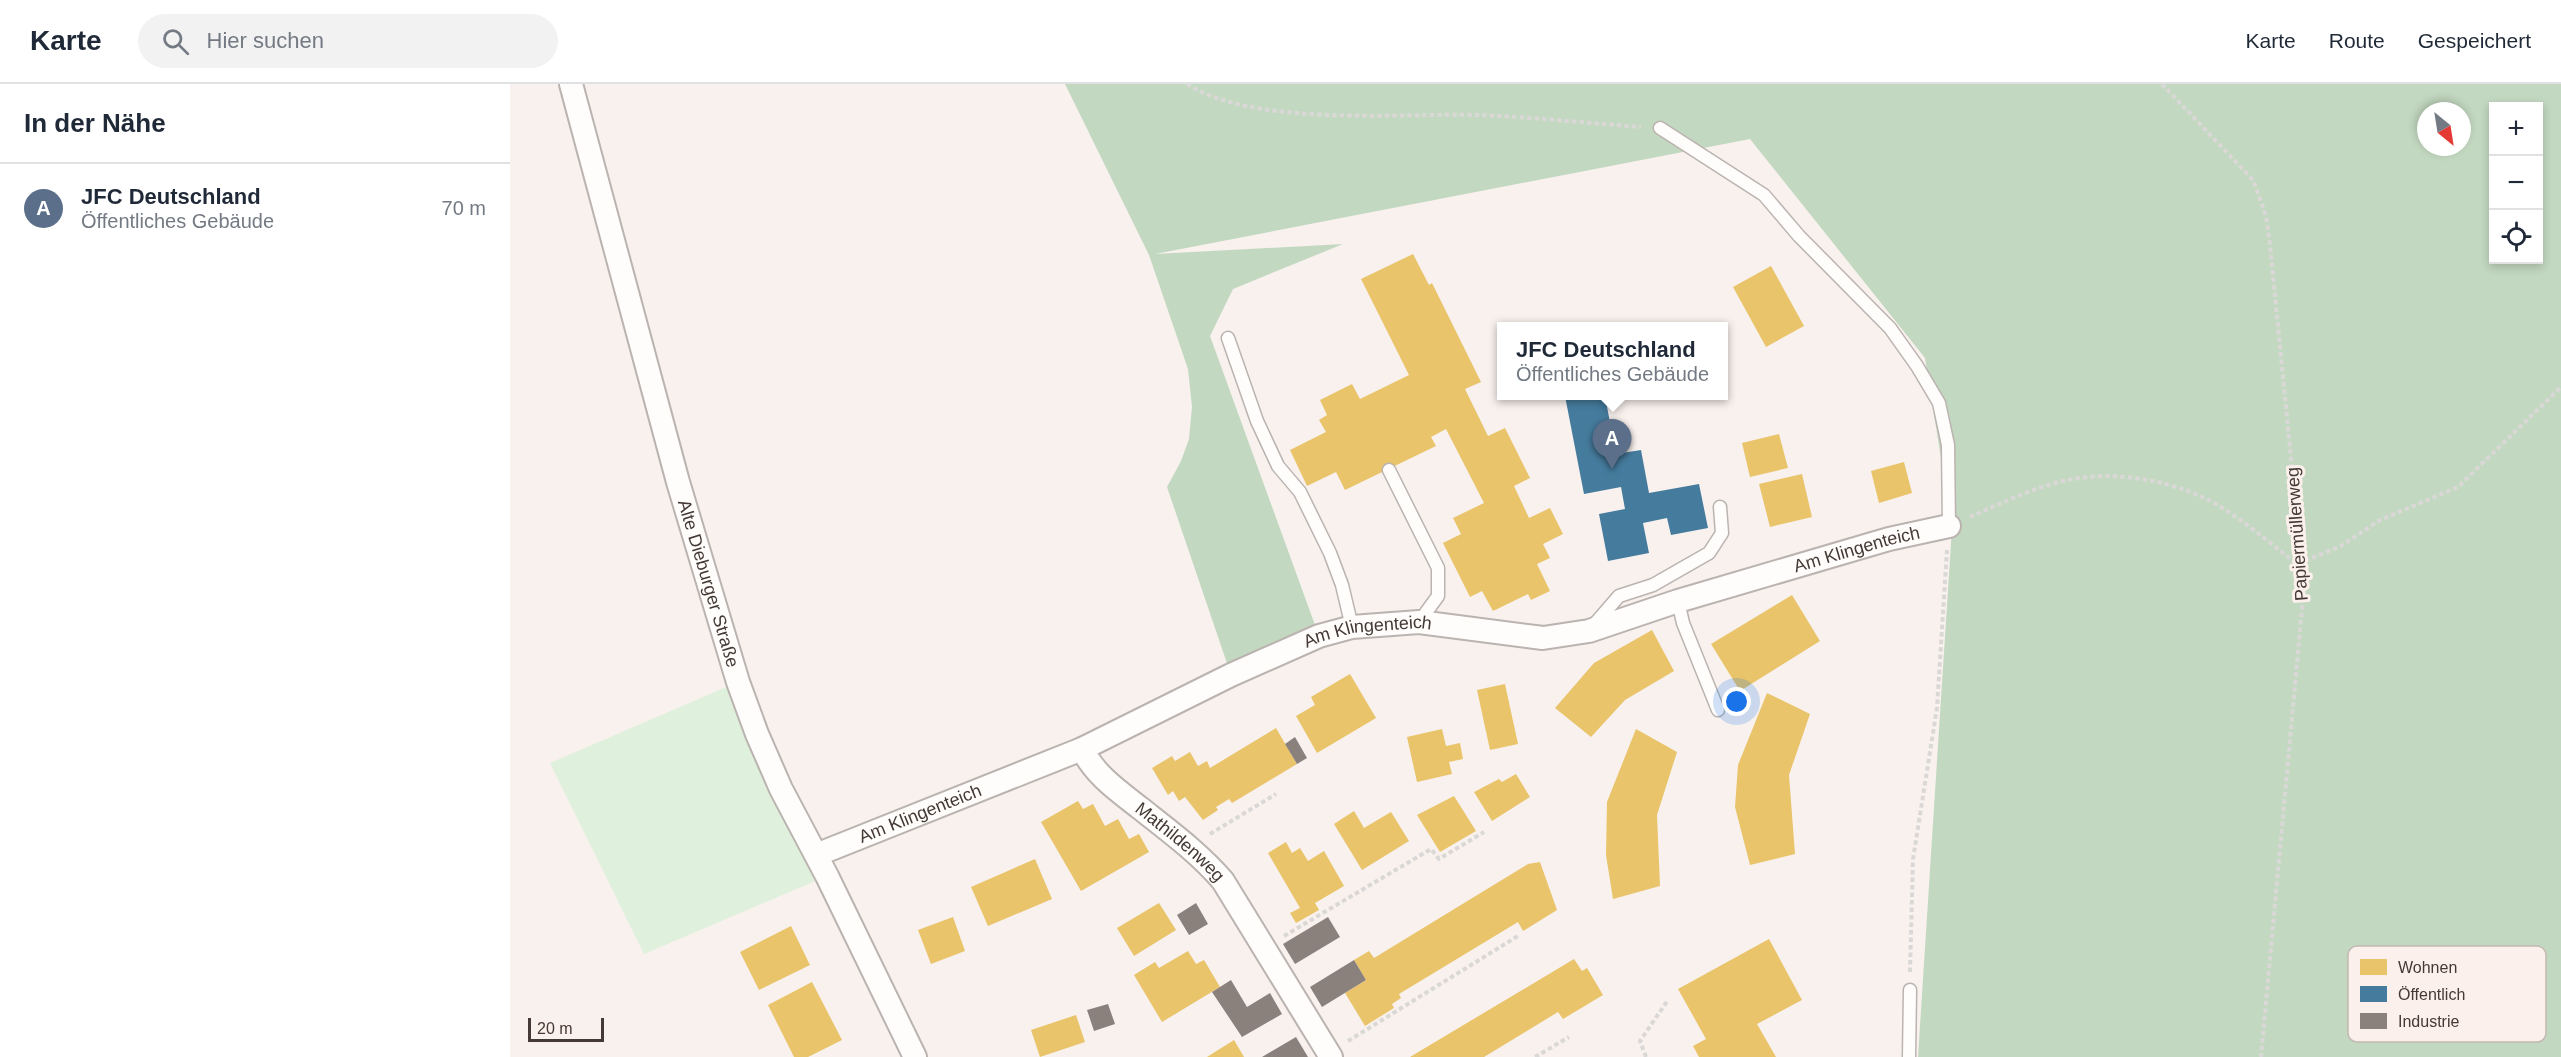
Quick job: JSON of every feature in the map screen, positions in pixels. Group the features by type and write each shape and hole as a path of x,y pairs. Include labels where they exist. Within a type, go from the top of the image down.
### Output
{"street":[{"name":"Alte Dieburger Straße","path":"571,84 674,471 756,734 781,789 915,1057"},
{"name":"Am Klingenteich","path":"816,855 1083,748 1231,675 1319,636 1352,627 1419,622 1543,638 1589,631 1678,601 1889,539 1949,526"},
{"name":"Mathildenweg","path":"1083,748 1090,764 1104,780 1209,864 1223,881 1330,1055"}],"lane":[{"path":"1660,128 1764,195 1799,236 1860,296 1897,338 1939,403 1948,445 1949,526"},
{"path":"1228,338 1257,421 1278,466 1300,492 1330,553 1342,585 1352,627"},
{"path":"1389,470 1438,568 1438,596 1419,622"},
{"path":"1589,631 1619,596 1653,585 1709,553 1722,533 1720,507"},
{"path":"1678,601 1683,622 1718,710"},
{"path":"1909,1057 1910,990"}],"path":[{"path":"1187,84 1196,90 1234,103 1293,113 1480,115 1660,128"},
{"name":"Papiermüllerweg","path":"2162,84 2253,180 2266,216 2299,539 2297,564 2304,587 2261,1057"},
{"path":"1910,990 1913,859 1937,708 1949,526 2029,492 2073,479 2121,477 2169,484 2215,504 2297,564 2341,546 2380,520 2458,487 2561,387"},
{"path":"1188,847 1276,794"},
{"path":"1263,948 1431,849 1439,859 1484,832"},
{"path":"1330,1055 1518,936"},
{"path":"1647,1057 1640,1041 1668,1000"},
{"path":"1535,1057 1569,1037"}],"green space":[{"path":"1065,84 2561,84 2561,1057 1918,1057 1952,527 1925,358 1750,139 1155,254 1343,244 1233,289 1210,336 1319,636 1231,675 1167,487 1181,461 1189,439 1192,407 1188,369 1149,255"},
{"path":"738,682 827,876 644,954 550,763"}],"building: Wohnen":[{"path":"1413,254 1429,285 1432,283 1481,382 1465,389 1488,436 1505,428 1530,478 1514,486 1529,518 1550,508 1563,534 1543,544 1550,558 1537,564 1550,591 1531,600 1528,594 1493,611 1482,591 1470,597 1443,543 1461,534 1453,518 1484,503 1446,429 1431,437 1436,446 1345,490 1336,472 1307,486 1290,450 1326,432 1319,420 1327,415 1320,400 1352,384 1360,399 1409,375 1361,279"},
{"path":"1771,266 1804,326 1766,347 1733,287"},
{"path":"1779,434 1788,468 1750,477 1742,443"},
{"path":"1904,462 1912,493 1879,503 1871,471"},
{"path":"1802,474 1812,517 1770,527 1759,484"},
{"path":"1792,595 1820,641 1740,691 1711,644"},
{"path":"1652,630 1674,671 1625,700 1591,737 1555,708 1594,663"},
{"path":"1350,674 1376,718 1317,753 1296,716 1315,705 1311,697"},
{"path":"1505,684 1518,744 1490,750 1477,690"},
{"path":"1767,693 1810,714 1789,775 1795,854 1750,865 1735,807 1738,765"},
{"path":"1276,728 1297,764 1232,803 1229,799 1216,807 1218,810 1203,820 1185,797 1179,801 1173,791 1168,795 1152,768 1172,756 1175,761 1190,752 1198,766 1207,761 1210,768"},
{"path":"1442,729 1446,746 1460,743 1463,759 1449,762 1452,774 1417,782 1407,737"},
{"path":"1636,729 1677,752 1657,815 1660,886 1613,899 1606,855 1607,802"},
{"path":"1516,774 1530,797 1492,821 1474,792 1499,779 1502,782"},
{"path":"1454,796 1476,831 1440,852 1417,815"},
{"path":"1078,801 1083,809 1093,804 1105,826 1118,819 1129,839 1139,834 1149,852 1081,891 1041,822"},
{"path":"1354,811 1364,828 1391,812 1409,841 1362,870 1334,824"},
{"path":"1286,842 1292,853 1300,848 1308,861 1324,851 1344,886 1315,903 1319,910 1296,923 1290,913 1300,908 1268,853"},
{"path":"1035,859 1052,899 988,926 971,887"},
{"path":"1540,862 1557,910 1523,931 1518,922 1399,994 1401,998 1392,1004 1394,1008 1365,1026 1345,993 1366,980 1354,960 1369,951 1374,958 1528,864"},
{"path":"1159,903 1176,930 1134,956 1117,928"},
{"path":"953,917 965,951 931,964 918,930"},
{"path":"791,926 810,965 759,990 740,952"},
{"path":"1769,939 1802,1000 1757,1024 1776,1057 1699,1057 1693,1046 1706,1039 1678,989"},
{"path":"1188,951 1196,964 1204,960 1220,987 1162,1022 1134,975 1155,962 1159,968"},
{"path":"1574,959 1582,971 1587,968 1603,995 1563,1019 1558,1012 1484,1057 1410,1057"},
{"path":"812,982 842,1040 808,1057 794,1057 768,1005"},
{"path":"1076,1015 1085,1042 1040,1057 1031,1030"},
{"path":"1234,1040 1244,1057 1207,1057"}],"building: Öffentlich":[{"path":"1566,400 1606,400 1616,454 1641,450 1649,493 1699,484 1708,528 1671,535 1667,518 1643,523 1649,553 1608,561 1599,514 1625,509 1621,487 1584,494"}],"building: Industrie":[{"path":"1295,737 1307,758 1297,764 1285,744"},
{"path":"1196,903 1208,924 1189,935 1177,915"},
{"path":"1328,917 1340,937 1295,964 1283,944"},
{"path":"1354,960 1366,980 1322,1007 1310,987"},
{"path":"1231,980 1247,1007 1270,993 1282,1014 1242,1037 1212,992"},
{"path":"1108,1004 1115,1024 1094,1031 1087,1010"},
{"path":"1296,1037 1308,1057 1262,1057"}],"place":[{"name":"JFC Deutschland","path":"1612,469"}]}
